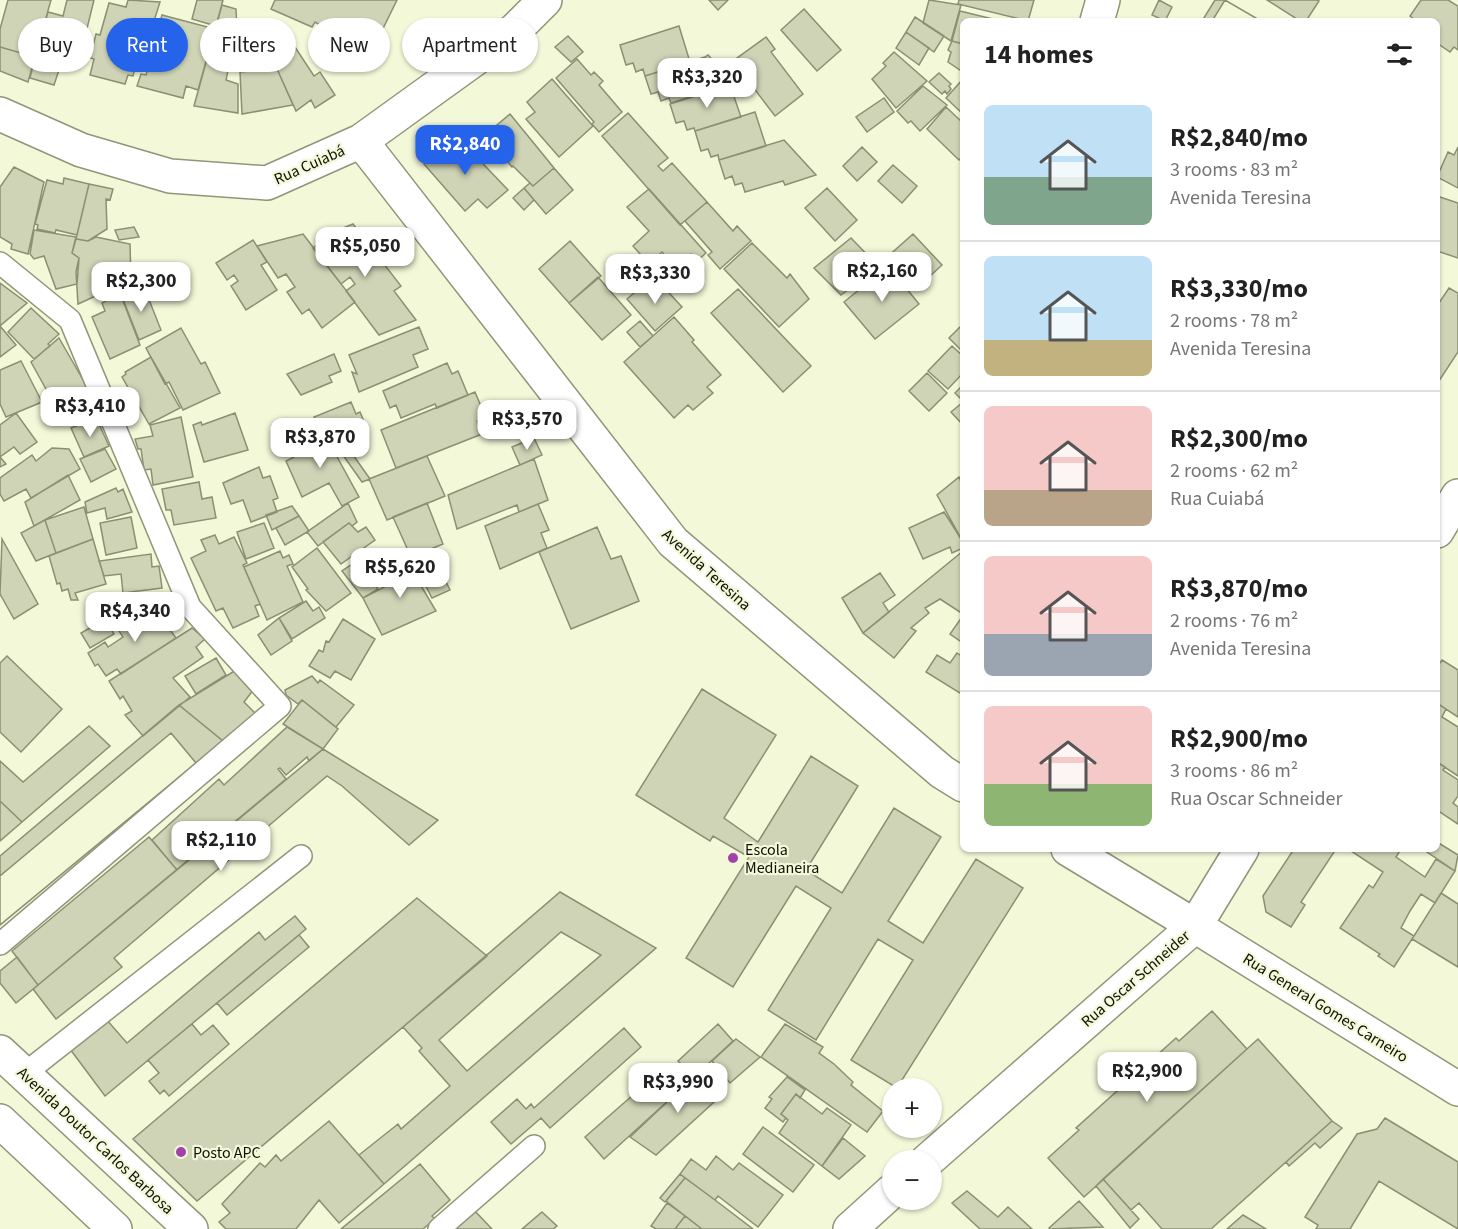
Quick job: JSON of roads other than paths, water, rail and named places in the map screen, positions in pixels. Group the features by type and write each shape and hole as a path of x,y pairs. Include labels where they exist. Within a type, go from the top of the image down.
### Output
{"street":[{"name":"Rua Cuiabá","path":"0,114 81,150 170,176 267,183 361,141 515,30 545,0"},
{"path":"1098,18 1103,0"},
{"name":"Avenida Teresina","path":"361,141 673,542 942,772 960,783"},
{"path":"1440,526 1458,496"},
{"path":"1080,852 1195,926"},
{"name":"Rua Oscar Schneider","path":"940,1150 1195,926 1240,852"},
{"name":"Rua General Gomes Carneiro","path":"1195,926 1458,1089"},
{"name":"Avenida Doutor Carlos Barbosa","path":"0,1052 191,1229"},
{"path":"0,1121 115,1229"},
{"path":"850,1229 882,1200"}],"lane":[{"path":"0,263 70,320 190,607 280,706 0,944"},
{"path":"24,1074 301,856"},
{"path":"439,1229 534,1146"}],"place":[{"name":"Escola Medianeira","path":"733,858"},
{"name":"Posto APC","path":"181,1152"}]}
